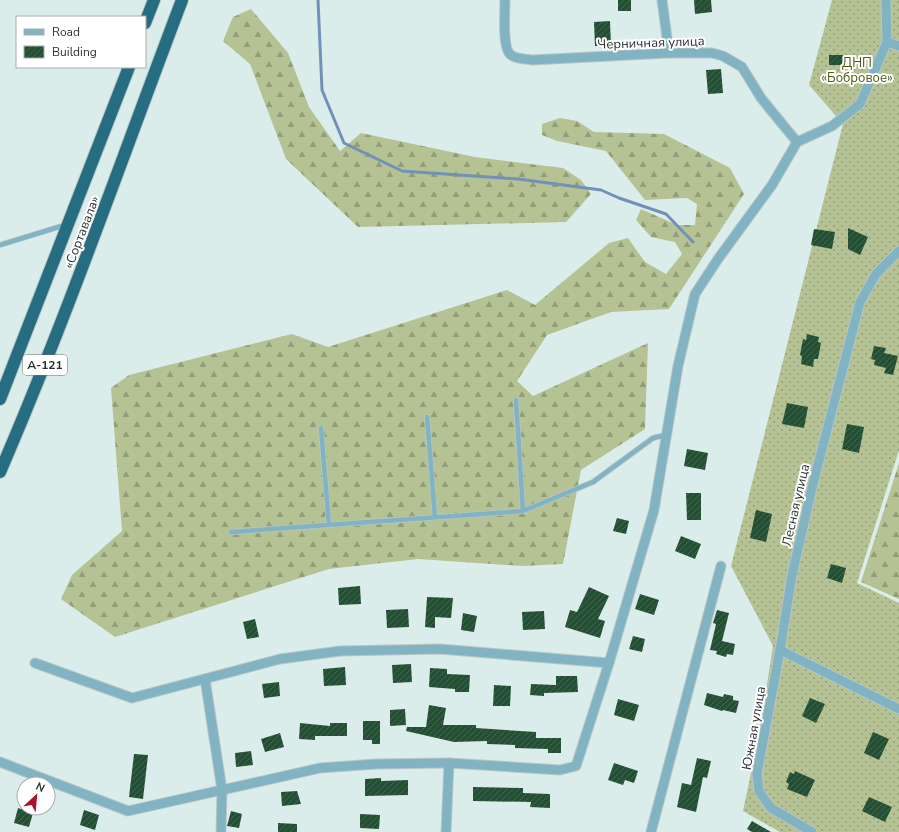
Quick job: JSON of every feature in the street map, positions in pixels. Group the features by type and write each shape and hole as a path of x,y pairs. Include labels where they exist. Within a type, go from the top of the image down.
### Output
{"highway":[{"path":"146,20 154,0"},
{"name":"«Сортавала»","path":"0,472 26,413 90,250 182,0"},
{"name":"«Сортавала»","path":"0,399 70,224 129,68"}],"street":[{"name":"Черничная улица","path":"505,0 505,45 507,52 512,57 532,60 669,53 712,53 723,56 742,67 761,98 797,142"},
{"path":"662,0 669,53"},
{"path":"0,762 128,811 320,768 376,764 449,763 560,770 576,766 609,663 654,510 678,366 695,294 718,259 772,185 797,142 832,126 860,104 887,42 886,0"},
{"path":"887,42 899,46"},
{"name":"Лесная улица","path":"780,650 792,575 810,495 860,302 876,274 899,251"},
{"path":"651,832 722,566"},
{"path":"35,663 132,698 280,659 340,651 440,649 609,663"},
{"path":"780,650 899,709"},
{"name":"Южная улица","path":"780,650 757,774 759,791 771,808 812,832"},
{"path":"205,679 222,790 221,832"},
{"path":"446,832 449,763"}],"lane":[{"path":"0,244 70,224"},
{"path":"516,400 523,511"},
{"path":"427,417 435,517"},
{"path":"321,428 328,525"},
{"path":"231,532 523,511 593,482 653,438 666,435"}],"green space":[{"name":"ДНП «Бобровое»","path":"832,0 899,0 899,450 857,583 899,603 899,832 780,832 743,811 760,730 773,646 731,566 843,124 809,85"},
{"path":"251,9 288,53 309,107 340,151 361,133 475,157 563,168 581,180 591,194 566,222 358,227 286,159 250,64 223,41 233,17"},
{"path":"560,118 577,121 594,132 664,134 730,168 744,194 669,309 611,312 547,335 517,381 533,396 648,343 645,429 581,470 563,564 523,566 418,559 329,569 115,637 61,599 72,575 122,531 111,388 129,375 292,334 328,347 507,290 535,305 609,243 628,238 645,262 666,274 682,254 675,242 651,237 636,220 641,209 677,225 695,225 697,204 687,198 645,200 606,151 557,141 542,135 542,124"},
{"path":"899,463 899,599 861,582"}],"building":[{"path":"618,0 631,0 631,11 618,11"},
{"path":"694,0 711,0 712,12 695,14"},
{"path":"610,21 611,46 595,46 594,22"},
{"path":"829,55 845,55 845,65 829,65"},
{"path":"721,69 723,93 708,94 706,70"},
{"path":"848,228 868,237 860,255 848,249"},
{"path":"814,229 835,232 832,249 811,245"},
{"path":"807,334 819,337 818,342 821,343 818,359 814,359 813,367 801,364 802,356 800,355 803,339 806,340"},
{"path":"874,346 886,348 884,353 898,356 893,375 884,373 886,368 874,365 875,360 871,359"},
{"path":"787,403 808,407 804,428 782,424"},
{"path":"847,424 864,427 859,453 842,449"},
{"path":"687,449 708,453 705,470 684,466"},
{"path":"686,493 701,493 701,520 687,520"},
{"path":"756,510 772,514 766,542 750,538"},
{"path":"617,518 629,521 626,534 613,531"},
{"path":"681,536 701,544 695,559 675,551"},
{"path":"831,564 846,568 842,583 827,578"},
{"path":"360,586 361,604 339,605 338,588"},
{"path":"589,587 609,596 598,619 605,621 600,638 565,627 570,610 577,612"},
{"path":"640,594 659,600 654,615 635,609"},
{"path":"427,597 453,598 451,618 435,617 435,628 425,627"},
{"path":"408,609 409,627 387,628 386,610"},
{"path":"717,610 729,613 722,641 735,644 733,655 727,654 726,657 716,654 717,651 710,650 716,624 713,623"},
{"path":"544,611 545,629 523,630 522,612"},
{"path":"463,613 477,616 474,632 461,630"},
{"path":"255,619 259,637 247,639 243,622"},
{"path":"633,636 645,639 642,652 629,649"},
{"path":"411,664 412,682 393,683 392,665"},
{"path":"345,667 346,685 324,686 323,669"},
{"path":"430,668 447,669 447,674 470,675 469,692 455,692 455,689 429,687"},
{"path":"556,676 577,676 578,692 544,693 544,696 530,695 531,684 556,685"},
{"path":"279,682 280,696 264,698 262,684"},
{"path":"494,685 511,686 510,706 493,706"},
{"path":"707,693 723,697 724,694 733,696 733,700 739,701 736,713 722,711 704,705"},
{"path":"810,698 825,704 816,723 802,716"},
{"path":"618,699 639,705 634,721 614,715"},
{"path":"429,705 446,708 443,725 476,725 476,728 536,732 536,738 561,738 561,753 548,753 548,749 515,748 515,745 487,744 487,741 454,742 406,731 407,727 426,727"},
{"path":"405,709 406,725 390,726 390,710"},
{"path":"363,721 380,721 380,744 372,744 372,740 363,740"},
{"path":"300,723 330,726 330,723 347,723 347,736 315,736 315,740 299,739"},
{"path":"873,732 889,739 879,760 864,753"},
{"path":"280,733 284,747 265,752 261,739"},
{"path":"251,751 253,765 236,767 235,753"},
{"path":"134,754 148,755 143,799 129,797"},
{"path":"697,758 711,761 707,778 703,777 696,812 677,807 682,783 691,785"},
{"path":"614,763 638,771 634,783 625,780 623,785 608,780"},
{"path":"795,771 815,780 807,797 787,789 789,784 786,782 790,772 794,774"},
{"path":"381,778 381,781 408,780 408,795 365,796 365,779"},
{"path":"473,787 523,788 523,793 550,794 550,808 530,807 531,802 473,801"},
{"path":"297,791 301,804 282,806 281,792"},
{"path":"869,797 892,807 885,822 862,811"},
{"path":"84,810 99,815 95,830 80,825"},
{"path":"231,811 242,814 239,828 227,826"},
{"path":"360,814 380,815 379,829 360,828"},
{"path":"16,816 32,816 29,827 14,823"},
{"path":"752,821 771,832 752,832 747,829"},
{"path":"278,823 297,824 297,832 278,832"}],"waterway":[{"path":"318,0 322,90 344,143 402,171 518,179 601,190 619,198 666,214 693,242"}]}
